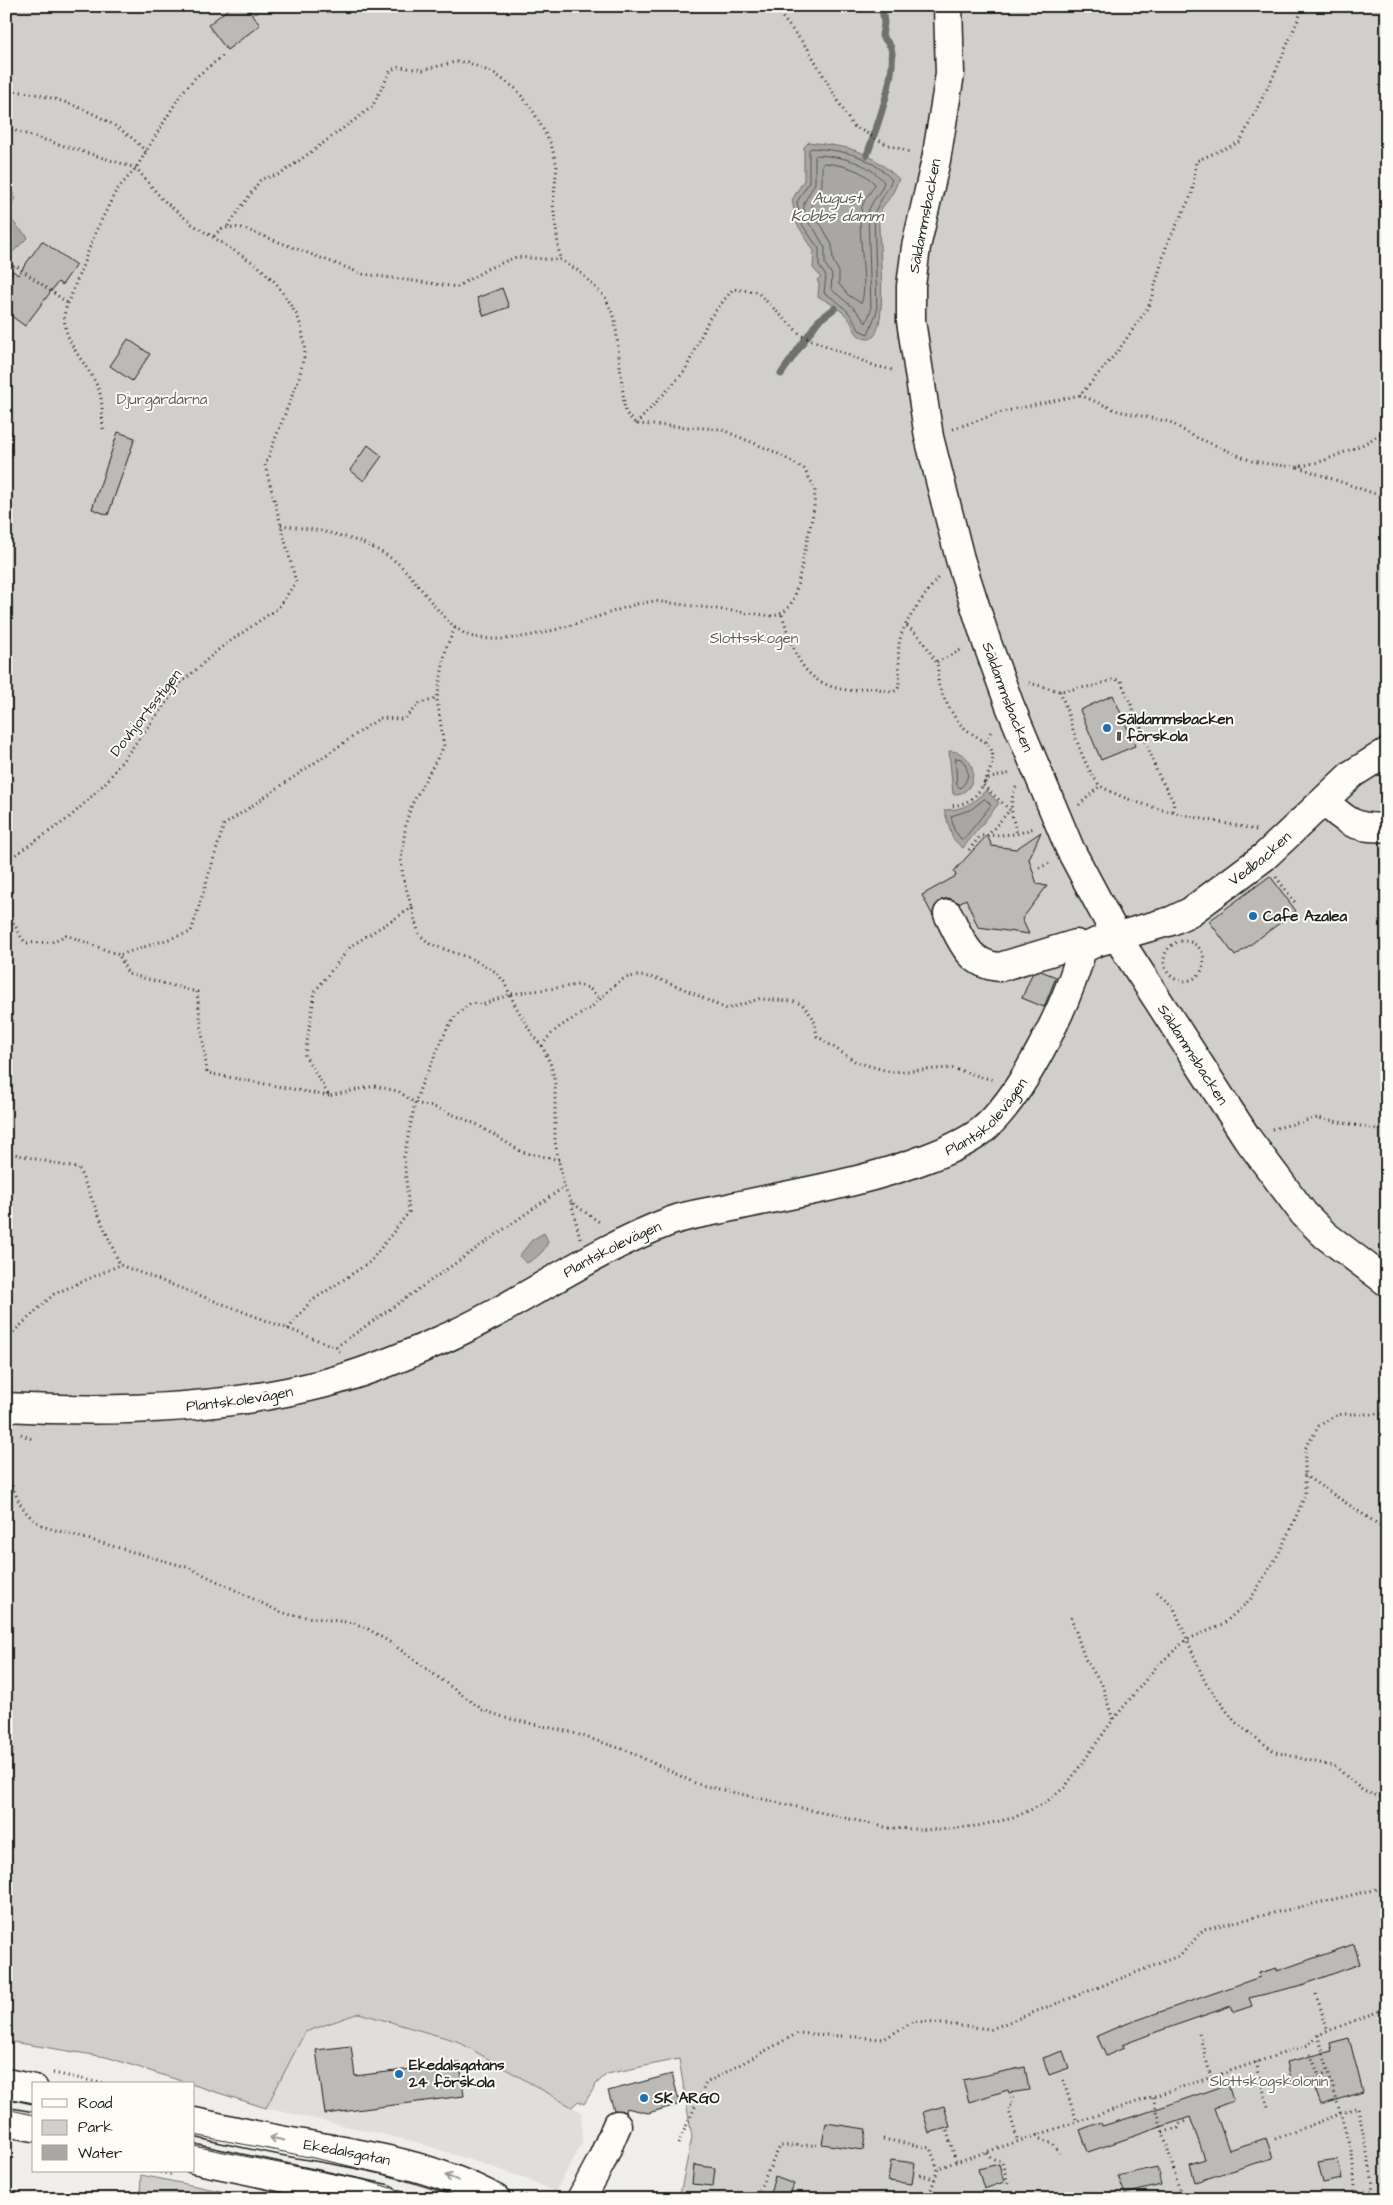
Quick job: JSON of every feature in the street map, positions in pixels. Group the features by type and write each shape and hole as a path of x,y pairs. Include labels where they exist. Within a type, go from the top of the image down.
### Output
{"street":[{"name":"Säldammsbacken","path":"948,6 950,74 936,160 916,247 911,286 911,321 929,437 960,559 1003,686 1089,889 1117,936 1247,1138 1304,1214 1325,1235 1387,1282"},
{"name":"Vedbacken","path":"1117,936 1171,921 1190,912 1262,859 1352,774 1387,752"},
{"path":"1324,801 1354,825 1370,828 1387,827"},
{"path":"948,914 972,957 988,966 1000,967 1076,944 1082,949 1117,936"},
{"name":"Plantskolevägen","path":"6,1407 116,1410 170,1407 243,1400 321,1384 363,1372 441,1340 532,1292 585,1260 625,1240 674,1220 891,1172 968,1140 984,1129 999,1112 1031,1067 1075,977 1082,949"},
{"path":"6,2083 32,2089"},
{"path":"6,2122 32,2128"},
{"name":"Ekedalsgatan","path":"195,2122 389,2159 431,2170 475,2187 496,2199"},
{"path":"581,2199 601,2162 617,2124"},
{"path":"195,2159 385,2199"}],"path":[{"path":"773,6 808,49 852,125 886,144"},
{"path":"1080,395 1118,351 1149,306 1167,244 1192,194 1196,161 1240,142 1274,75 1304,6"},
{"path":"103,429 99,390 67,333 64,319 68,304 96,231 116,191 136,168 181,94 196,76 225,54"},
{"path":"214,236 219,230 228,226 261,179 281,174 372,107 392,70 399,67 422,70 454,62 467,62 495,74 516,89 532,109 550,144 557,166 553,204 560,260"},
{"path":"6,91 34,92 78,108 110,123 134,138 146,152"},
{"path":"6,128 136,168"},
{"name":"Dovhjortsstigen","path":"6,861 69,818 108,780 181,683 219,649 278,608 296,582 265,465 304,365 304,336 297,315 276,283 257,265 214,236 192,224 162,199 136,168"},
{"path":"228,226 256,233 363,274 457,287 487,269 516,257 560,260 579,271 606,297 615,319 625,412 636,424 720,429 796,463 808,474 815,488 814,509 795,596 790,607 782,615 772,616 654,602 637,604 535,634 492,639 473,637 455,628 396,562 382,553 350,538 280,525"},
{"path":"6,272 15,264 68,304"},
{"path":"636,424 685,371 709,319 733,289 757,292 802,336 875,366 918,374"},
{"path":"929,437 1002,412 1080,395 1118,411 1170,422 1193,436 1252,460 1297,467 1387,498"},
{"path":"1297,467 1331,458 1364,444 1387,430"},
{"path":"782,615 793,648 807,672 822,684 848,690 874,688 893,692 898,688 900,679 898,651 900,638 947,564 960,559"},
{"path":"907,626 925,641 937,662 939,686 954,716 963,726 986,742 992,752 993,763 983,785"},
{"path":"455,628 446,648 437,699 444,746 412,804 402,841 403,877 413,906 419,934 430,944 472,959 496,972 542,1046 550,1064 555,1083 556,1142 564,1187 572,1202 585,1260"},
{"path":"1003,686 1023,681 1060,691 1093,686 1115,679 1121,681 1157,772 1174,803 1173,812"},
{"path":"1060,691 1084,758 1092,776 1100,786 1126,798 1173,812 1286,836"},
{"path":"6,916 15,922 20,937 26,943 52,942 66,935 119,955 191,932 224,825 380,718 403,719 420,704 437,699"},
{"path":"949,806 962,805 977,795 987,779 1011,773 1019,774"},
{"path":"1017,834 1010,810 1010,800 1018,781"},
{"path":"983,785 1010,810"},
{"path":"969,850 980,836 1017,834 1058,819 1071,812 1100,786"},
{"path":"987,836 1010,810"},
{"path":"1262,859 1298,905"},
{"path":"329,1096 305,1055 315,991 351,946 413,906"},
{"path":"1184,941 1197,946 1204,959 1200,972 1189,980 1179,980 1171,976 1164,963 1168,950 1175,943 1184,941"},
{"path":"119,955 128,974 197,992 207,1073 329,1096 374,1086 398,1091 415,1103 437,1108 476,1124 522,1152 560,1160"},
{"path":"542,1046 548,1036 559,1026 601,1000 619,981 640,975 660,979 727,1008 759,999 792,1001 802,1004 809,1010 814,1019 817,1036 856,1062 891,1072 951,1068 980,1076"},
{"path":"288,1329 310,1302 370,1262 409,1212 404,1157 415,1103 447,1029 456,1015 471,1003 484,1004 511,994 578,985 589,988 601,1000"},
{"path":"1247,1138 1253,1133 1318,1118 1387,1131"},
{"path":"6,1152 79,1169 120,1266"},
{"path":"336,1347 564,1187"},
{"path":"572,1202 625,1240"},
{"path":"6,1339 54,1294 120,1266 336,1347 347,1360 363,1372"},
{"path":"6,1472 21,1507 32,1520 45,1527 190,1568 278,1611 291,1615 354,1623 391,1643 483,1710 506,1718 570,1732 628,1751 697,1784 889,1828 938,1830 1013,1818 1045,1803 1066,1788 1113,1720 1157,1666 1186,1640 1222,1625 1250,1600 1279,1553 1296,1517 1304,1495 1305,1449 1319,1426 1331,1418 1342,1414 1387,1414"},
{"path":"1303,1475 1387,1530"},
{"path":"1157,1592 1173,1606 1205,1682 1235,1722 1275,1752 1336,1767 1363,1791 1387,1799"},
{"path":"1071,1617 1085,1659 1102,1685 1113,1720"},
{"path":"678,2144 706,2083 798,2033 884,2039 914,2021 991,2029 1181,1955 1204,1929 1387,1886"},
{"path":"1316,1994 1328,2032"},
{"path":"938,2168 1308,2045 1318,2035 1387,2008"},
{"path":"1199,2033 1211,2077"},
{"path":"1318,2035 1352,2154 1356,2199"},
{"path":"1310,2054 1319,2075"},
{"path":"1256,2062 1268,2107"},
{"path":"1301,2085 1328,2072"},
{"path":"1063,2080 1077,2122"},
{"path":"1012,2097 1013,2105 1008,2107 1018,2142"},
{"path":"1153,2097 1182,2199"},
{"path":"1275,2139 1358,2107 1370,2156 1372,2191 1356,2193"},
{"path":"1164,2132 1178,2128 1179,2124 1188,2120"},
{"path":"947,2131 956,2162"},
{"path":"1037,2135 1040,2139 1053,2144 1058,2153"},
{"path":"883,2139 930,2148 938,2168 928,2199"},
{"path":"755,2199 780,2146 817,2145"},
{"path":"987,2152 991,2158 1002,2162 1008,2184"},
{"path":"920,2175 935,2179"}],"shaded area":[{"name":"Ekedalsgatans 24 förskola","path":"359,2013 457,2041 581,2112 582,2144 555,2192 528,2179 416,2142 266,2108 305,2032"}],"green space":[{"name":"Slottsskogen","path":"6,6 1387,6 1387,1906 1383,1922 1387,1921 1387,2199 679,2199 692,2137 679,2059 607,2074 597,2083 584,2104 578,2101 572,2107 457,2041 359,2013 305,2032 266,2108 195,2085 195,2082 184,2082 106,2057 6,2041"},
{"path":"141,2175 260,2199 140,2199"}],"water":[{"name":"August Kobbs damm","path":"809,142 858,151 877,161 899,179 879,216 881,306 875,335 867,339 857,334 846,315 818,297 819,284 817,280 821,277 813,268 814,251 797,224 792,200 804,180 804,147"},
{"path":"6,173 15,198 10,211 12,220 28,237 6,259"},
{"path":"949,751 959,753 971,765 972,781 962,793 953,794"},
{"path":"986,790 999,803 963,848 953,839 944,810 957,809 967,805"},
{"path":"544,1233 548,1241 545,1248 537,1257 527,1263 519,1256 532,1240"}],"building":[{"path":"232,6 246,6 260,25 227,50 208,25"},
{"path":"42,241 76,265 62,285 58,282 25,326 6,312 6,281 13,271 18,275"},
{"path":"502,288 509,307 484,316 477,298"},
{"path":"128,339 150,354 132,381 110,366"},
{"path":"118,432 135,438 108,515 92,509"},
{"path":"368,445 382,456 364,481 350,470"},
{"name":"Säldammsbacken 11 förskola","path":"1113,695 1135,746 1101,760 1080,710"},
{"path":"1041,832 1029,859 1037,884 1047,886 1022,919 1029,934 978,927 966,899 959,903 949,898 941,900 935,906 933,916 922,895 956,876 954,871 987,835 992,846 1016,849"},
{"name":"Cafe Azalea","path":"1270,876 1296,911 1235,956 1209,921"},
{"path":"1041,971 1056,977 1044,1007 1022,998 1032,974"},
{"path":"1354,1944 1360,1964 1299,1986 1249,1998 1252,2006 1234,2012 1231,2006 1122,2045 1124,2048 1106,2056 1097,2036 1120,2026 1260,1977 1259,1973 1277,1968 1277,1971"},
{"path":"1349,2038 1363,2092 1321,2105 1311,2078 1292,2083 1287,2062 1332,2051 1330,2043"},
{"path":"351,2046 355,2076 460,2063 464,2096 325,2114 316,2050"},
{"path":"1063,2051 1069,2068 1049,2075 1043,2058"},
{"path":"1025,2067 1029,2090 1009,2093 1008,2090 969,2102 963,2080"},
{"name":"SK ARGO","path":"672,2074 680,2104 648,2113 626,2108 625,2112 614,2110 608,2091"},
{"path":"1228,2084 1233,2101 1214,2108 1229,2150 1266,2138 1273,2158 1195,2182 1190,2164 1205,2159 1190,2117 1088,2152 1080,2130 1101,2122 1102,2126 1142,2114"},
{"path":"944,2106 950,2127 929,2133 923,2112"},
{"path":"826,2123 866,2129 863,2150 822,2144"},
{"path":"1338,2159 1342,2179 1323,2183 1318,2162"},
{"path":"891,2160 915,2163 912,2184 888,2181"},
{"path":"999,2164 1004,2182 984,2189 978,2169"},
{"path":"694,2165 715,2168 713,2186 692,2184"},
{"path":"1157,2167 1161,2185 1125,2194 1118,2176"},
{"path":"775,2177 794,2184 788,2199 768,2199"}],"waterway":[{"path":"867,155 885,101 891,71 891,48 882,36 884,23 882,6"},
{"path":"781,374 818,321 835,308"}],"tram line":[{"path":"6,2098 32,2103"},
{"path":"6,2109 32,2115"},
{"path":"195,2135 362,2169 461,2199"},
{"path":"195,2146 364,2180 428,2199"}],"place":[{"name":"Säldammsbacken 11 förskola","path":"1107,728"},
{"name":"Cafe Azalea","path":"1253,916"},
{"name":"Ekedalsgatans 24 förskola","path":"399,2074"},
{"name":"SK ARGO","path":"644,2098"}],"park label":[{"name":"Djurgårdarna","path":"162,399"},
{"name":"Slottskogskolonin","path":"1269,2081"}]}
